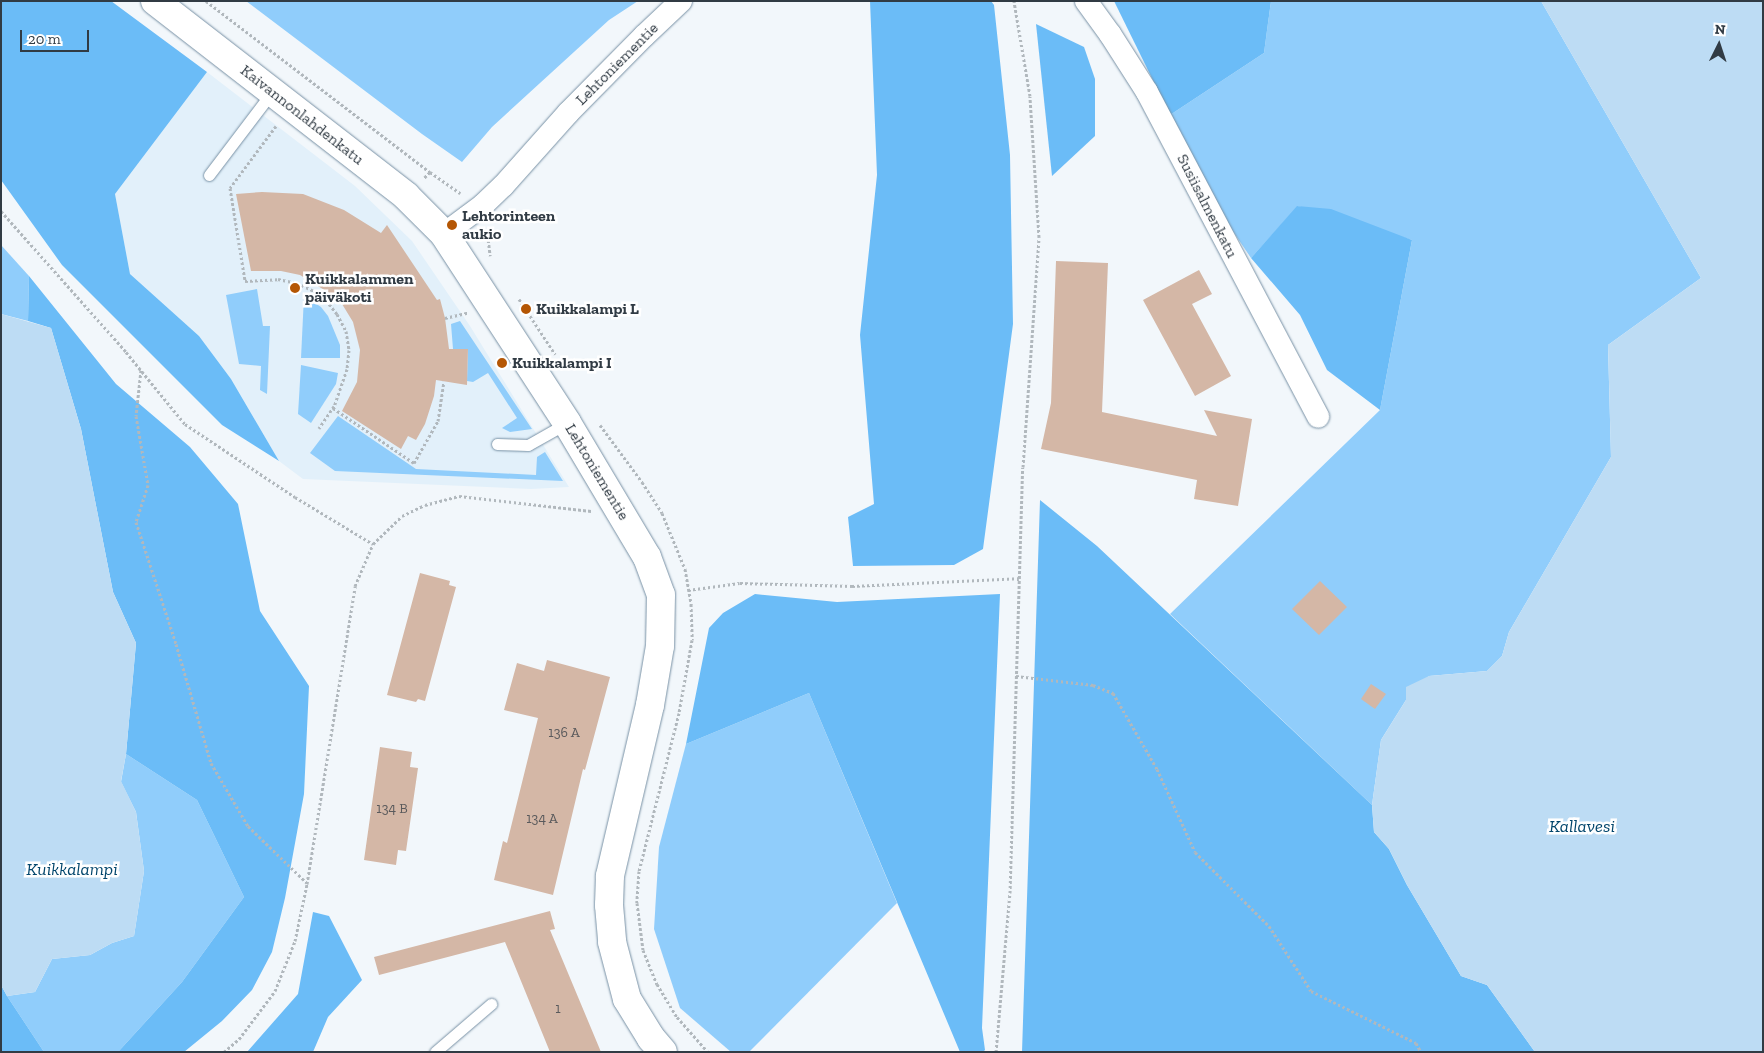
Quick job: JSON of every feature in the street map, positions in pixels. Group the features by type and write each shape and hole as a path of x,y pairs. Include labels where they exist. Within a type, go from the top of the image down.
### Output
{"street":[{"name":"Kaivannonlahdenkatu","path":"155,1 406,196 444,234"},
{"name":"Lehtoniementie","path":"663,1052 651,1038 627,999 612,942 609,905 610,876 650,705 660,646 661,595 647,557 634,533 567,423 444,234 483,205 503,186 568,113 681,1"},
{"name":"Susiisalmenkatu","path":"1086,1 1110,34 1147,92 1318,417"}],"lane":[{"path":"210,175 272,92"},
{"path":"497,444 528,445 567,423"},
{"path":"441,1050 491,1004"}],"path":[{"path":"206,1 430,172 406,196"},
{"path":"996,1052 1010,893 1023,467 1039,236 1030,96 1014,1"},
{"path":"277,126 230,188 245,281 266,279 297,282 326,300 337,314 346,331 349,350 347,369 333,408 319,428"},
{"path":"1,211 141,370 185,424 294,497 373,544"},
{"path":"446,318 471,311"},
{"path":"141,370 136,416 148,485 136,522 176,644 211,763 248,826 307,884"},
{"path":"333,408 414,463 438,421 444,382"},
{"path":"224,1052 239,1039 275,991 295,942 307,884 355,586 373,544 402,516 425,505 459,496 596,511"},
{"path":"688,590 740,583 852,586 1019,578"},
{"path":"1016,676 1093,685 1113,693 1157,769 1194,852 1269,926 1311,991 1416,1044 1421,1052"}],"shaded area":[{"path":"1,1 111,1 207,72 115,194 130,274 199,336 231,379 279,461 222,425 62,265 1,180"},
{"path":"246,1 638,1 609,20 492,127 462,162"},
{"path":"870,1 991,1 994,5 1010,155 1013,324 983,549 954,565 853,566 848,517 874,504 860,335 877,175"},
{"path":"1114,1 1271,1 1264,53 1170,115"},
{"path":"1271,1 1541,1 1701,278 1608,345 1611,457 1509,632 1502,656 1487,671 1429,676 1406,700 1381,740 1372,805 1170,614 1380,410 1412,240 1298,206 1251,258 1230,227 1170,115 1264,53"},
{"path":"1036,24 1084,47 1095,79 1095,136 1052,176"},
{"name":"Kuikkalammen päiväkoti","path":"207,72 355,186 412,241 470,326 569,487 531,489 303,479 279,461 231,379 199,336 130,274 115,194"},
{"path":"1297,206 1331,209 1412,240 1380,410 1327,370 1300,315 1251,258"},
{"path":"1,245 29,276 28,321 1,314"},
{"path":"29,276 116,384 190,447 238,504 260,611 309,686 304,794 285,898 272,952 252,990 222,1021 184,1052 118,1052 182,982 244,897 197,800 126,754 136,643 113,592 81,429 51,328 28,321"},
{"path":"257,289 263,326 270,326 267,394 260,390 261,366 239,364 226,295"},
{"path":"304,296 321,307 328,316 340,345 340,358 301,358"},
{"path":"460,321 532,429 510,432 502,428 517,418 488,373 473,382 467,381 468,349 453,349 451,324"},
{"path":"301,365 338,373 336,384 311,423 298,414"},
{"path":"338,416 416,469 536,475 537,457 545,452 563,481 335,471 310,453"},
{"path":"1040,500 1097,546 1372,805 1374,832 1389,849 1407,885 1461,976 1487,985 1535,1052 1022,1052"},
{"path":"755,594 837,602 1000,594 982,1028 985,1050 983,1052 960,1052 809,693 686,744 709,628 723,613"},
{"path":"809,693 897,903 749,1052 731,1052 680,1008 654,929 659,847 686,744"},
{"path":"126,754 197,800 244,897 182,982 118,1052 44,1052 7,996 35,992 52,959 90,955 112,943 134,936 144,871 136,812 121,782"},
{"path":"313,912 329,916 362,980 328,1017 313,1052 247,1052 298,994"},
{"path":"1,985 7,996 44,1052 1,1052"}],"water":[{"name":"Kallavesi","path":"1541,1 1763,1 1763,1052 1535,1052 1487,985 1461,976 1407,885 1389,849 1374,832 1372,805 1381,740 1406,700 1406,687 1429,676 1487,671 1502,656 1509,632 1611,457 1608,345 1701,278"},
{"name":"Kuikkalampi","path":"1,314 51,328 81,429 113,592 136,643 126,754 121,781 136,812 144,871 134,936 112,943 90,955 52,959 35,992 7,996 1,985"}],"building":[{"path":"262,192 303,194 344,210 381,233 387,225 437,300 440,299 445,318 449,349 468,349 467,385 436,380 434,396 425,424 416,440 408,436 401,449 342,411 357,382 360,350 353,322 339,299 300,275 281,271 251,271 236,194"},
{"path":"1056,261 1108,263 1102,412 1217,436 1204,410 1252,419 1238,506 1194,499 1197,480 1041,449 1051,403"},
{"path":"1199,270 1212,294 1192,304 1231,376 1195,396 1143,300"},
{"path":"420,573 450,581 449,585 456,587 425,701 418,699 416,702 387,695"},
{"path":"1320,581 1347,607 1319,635 1292,609"},
{"path":"547,660 610,677 585,770 583,769 553,895 494,880 503,841 507,843 538,718 504,710 517,663 544,671"},
{"path":"1371,684 1386,694 1375,709 1361,699"},
{"path":"380,747 412,752 410,767 418,768 406,851 398,850 396,865 364,860"},
{"path":"550,911 555,929 550,930 601,1052 550,1052 505,942 379,975 374,957"}],"place":[{"name":"Lehtorinteen aukio","path":"452,225"},
{"name":"Kuikkalammen päiväkoti","path":"295,288"},
{"name":"Kuikkalampi L","path":"526,309"},
{"name":"Kuikkalampi I","path":"502,363"}]}
